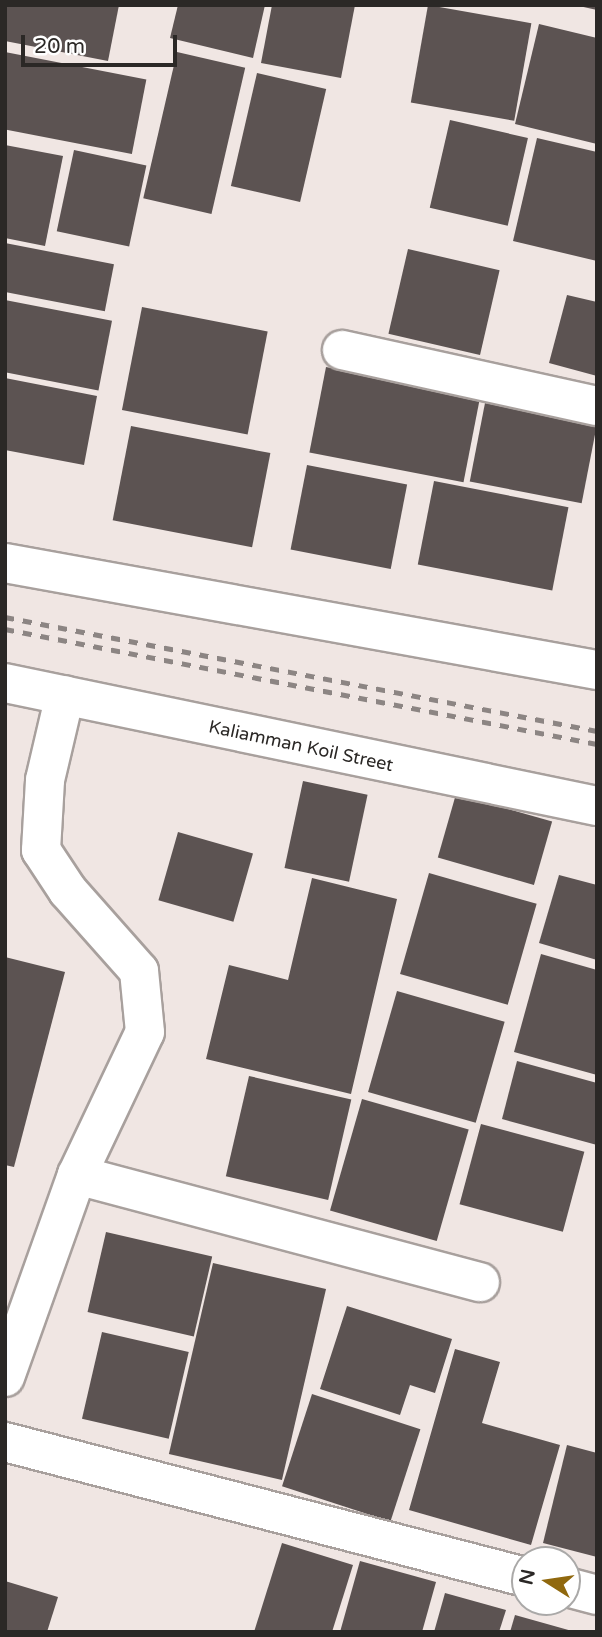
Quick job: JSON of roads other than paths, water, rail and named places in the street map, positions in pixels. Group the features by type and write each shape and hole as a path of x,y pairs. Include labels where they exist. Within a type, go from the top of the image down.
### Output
{"street":[{"path":"342,350 597,406"},
{"path":"5,563 597,670"},
{"name":"Kaliamman Koil Street","path":"5,683 597,806"},
{"path":"5,1377 77,1175 145,1031 139,971 68,891 40,850 45,780 65,695"},
{"path":"77,1175 480,1282"},
{"path":"5,1442 511,1573"}],"railway":[{"path":"5,617 597,731"},
{"path":"5,629 597,744"}]}
